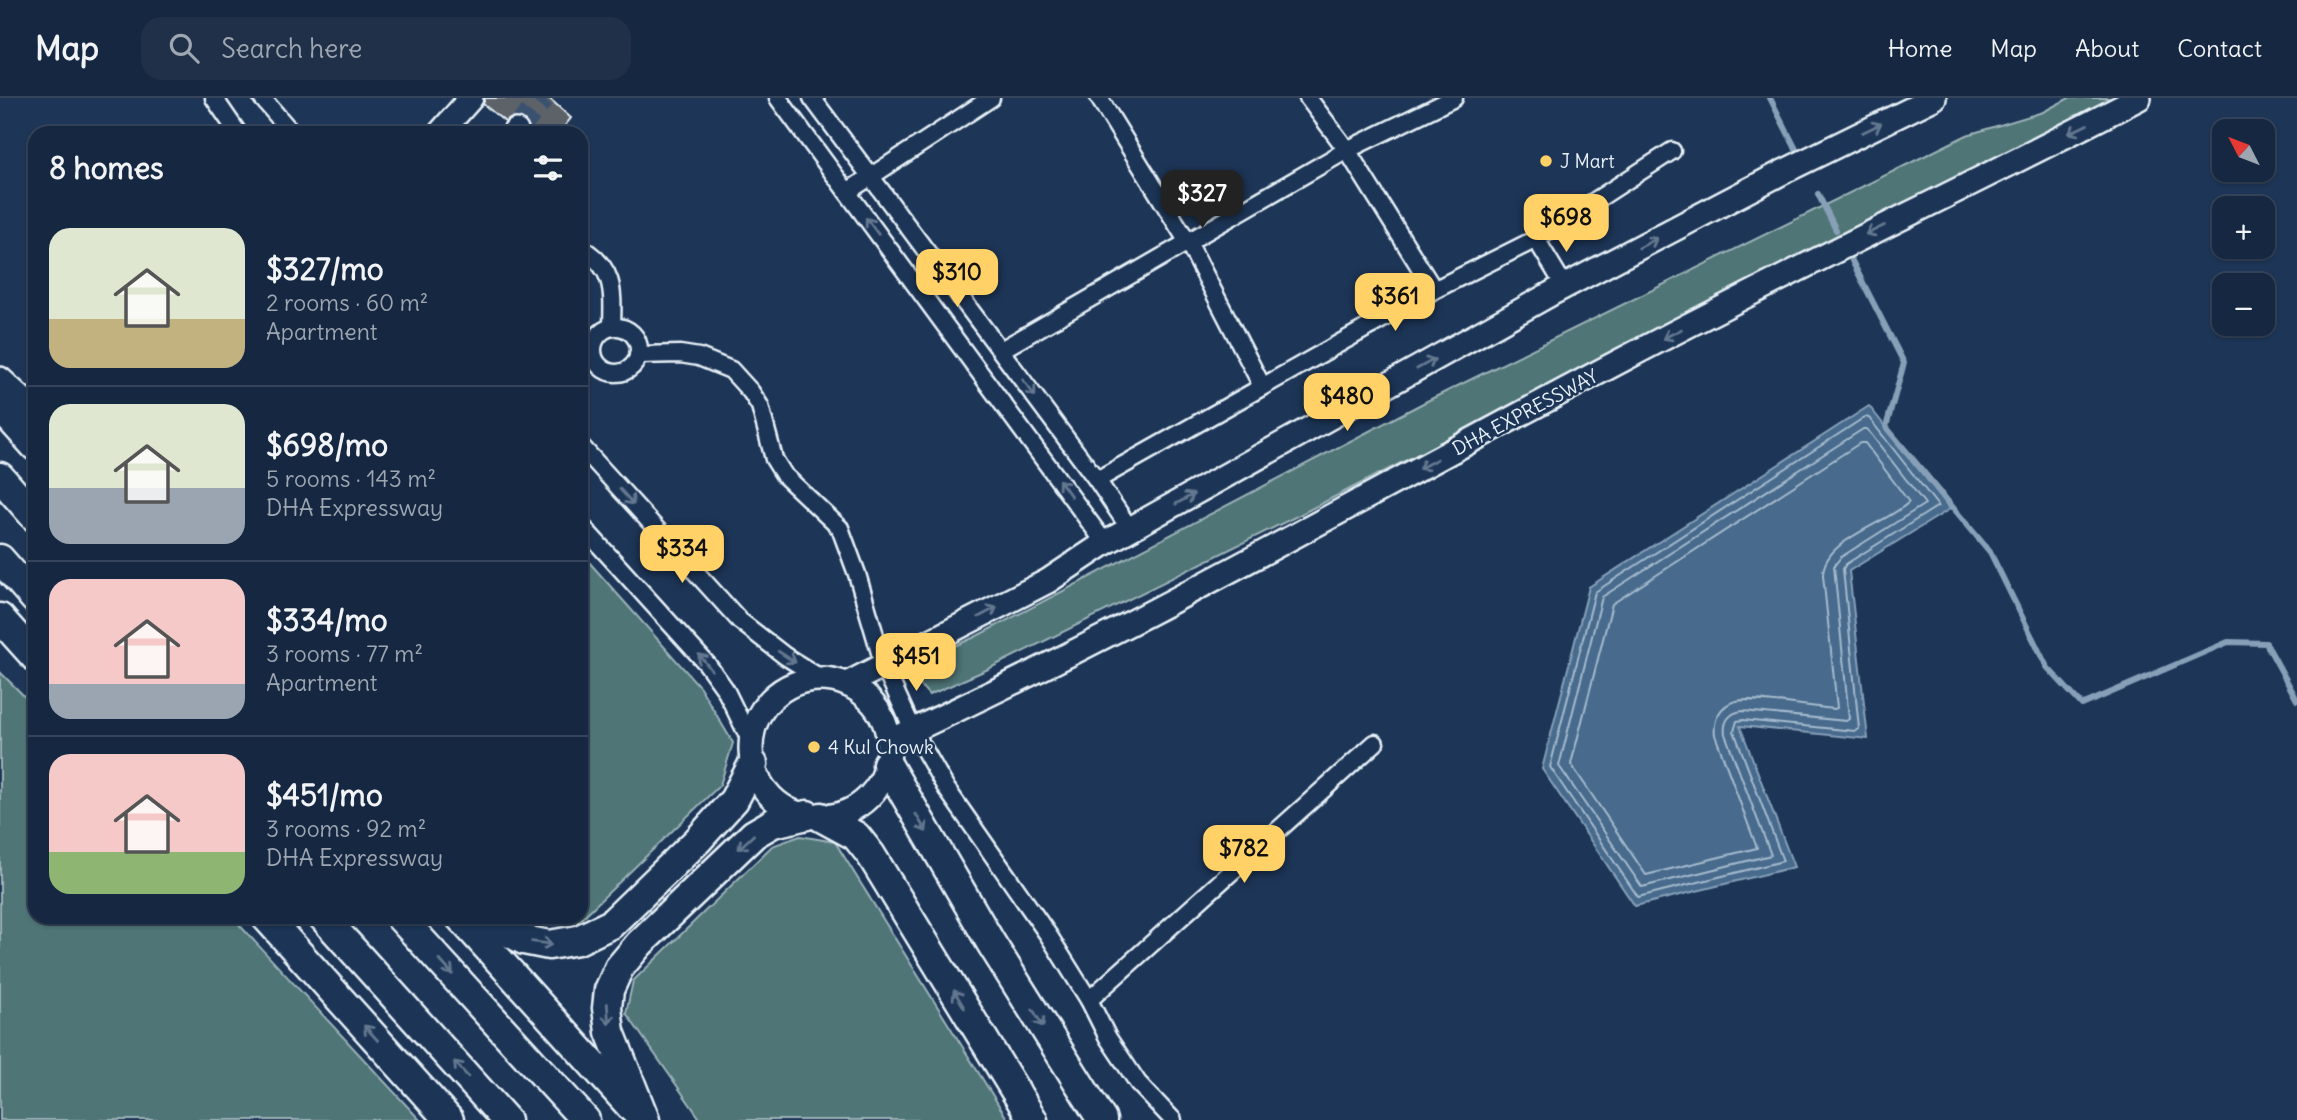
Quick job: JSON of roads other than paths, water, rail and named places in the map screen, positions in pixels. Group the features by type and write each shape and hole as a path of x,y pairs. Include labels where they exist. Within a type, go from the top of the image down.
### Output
{"highway":[{"path":"0,407 28,438"},
{"path":"0,477 28,509"},
{"path":"0,559 28,591"},
{"path":"1,620 28,649"},
{"path":"493,924 524,940 549,945 578,940 611,924 674,864 734,800 752,753"},
{"path":"888,753 991,943 1102,1120"},
{"path":"644,1120 610,1032 607,1008 609,989 619,968 640,943 754,834 773,823 814,816 856,836 871,855 1033,1120"},
{"path":"272,924 449,1120"},
{"path":"329,924 506,1120"},
{"path":"406,924 584,1120"},
{"path":"466,924 644,1120"}],"main road":[{"path":"446,126 471,98"},
{"path":"847,684 1048,581 1105,543 1565,287 1802,162 1934,98"},
{"name":"DHA EXPRESSWAY","path":"888,753 913,730 1034,672 1791,272 2139,98"},
{"path":"0,379 28,405"},
{"path":"822,679 847,684 871,701 886,727 888,753 876,788 858,805 846,811 814,816 783,806 772,798 764,788 752,753 760,714 780,692 807,680 822,679"}],"street":[{"path":"214,98 232,126"},
{"path":"262,98 286,126"},
{"path":"778,98 1105,543"},
{"path":"847,192 991,98"},
{"path":"1099,98 1189,244 1262,386"},
{"path":"1308,98 1347,150 1434,290"},
{"path":"1001,351 1347,150 1454,98"},
{"path":"814,99 1097,480 1130,529"},
{"path":"1097,480 1434,290 1536,239 1672,151"},
{"path":"1536,239 1565,287"},
{"path":"588,253 601,263 612,284 612,327"},
{"path":"604,329 627,329 637,340 638,355 635,362 623,372 608,372 601,368 593,355 594,340 604,329"},
{"path":"638,355 680,354 699,357 730,370 751,392 760,406 774,459 784,475 840,528 857,574 884,666 913,730 946,788 1049,936 1089,1000 1108,1038 1138,1083 1173,1120"},
{"path":"588,454 740,621 785,656 822,679"},
{"path":"588,533 707,664 725,689 752,753"},
{"path":"1089,1000 1375,743"}],"water":[{"path":"1869,406 1950,509 1849,571 1868,739 1740,726 1794,867 1635,906 1542,769 1589,587"}],"waterway":[{"path":"1770,98 1801,159"},
{"path":"1818,194 1836,230"},
{"path":"1852,261 1904,363 1886,427 1990,552 2047,667 2082,705 2228,642 2266,643 2297,700"}],"tunnel":[{"path":"520,126 543,98"}],"place":[{"name":"J Mart","path":"1546,161"},
{"name":"4 Kul Chowk","path":"814,747"}]}
